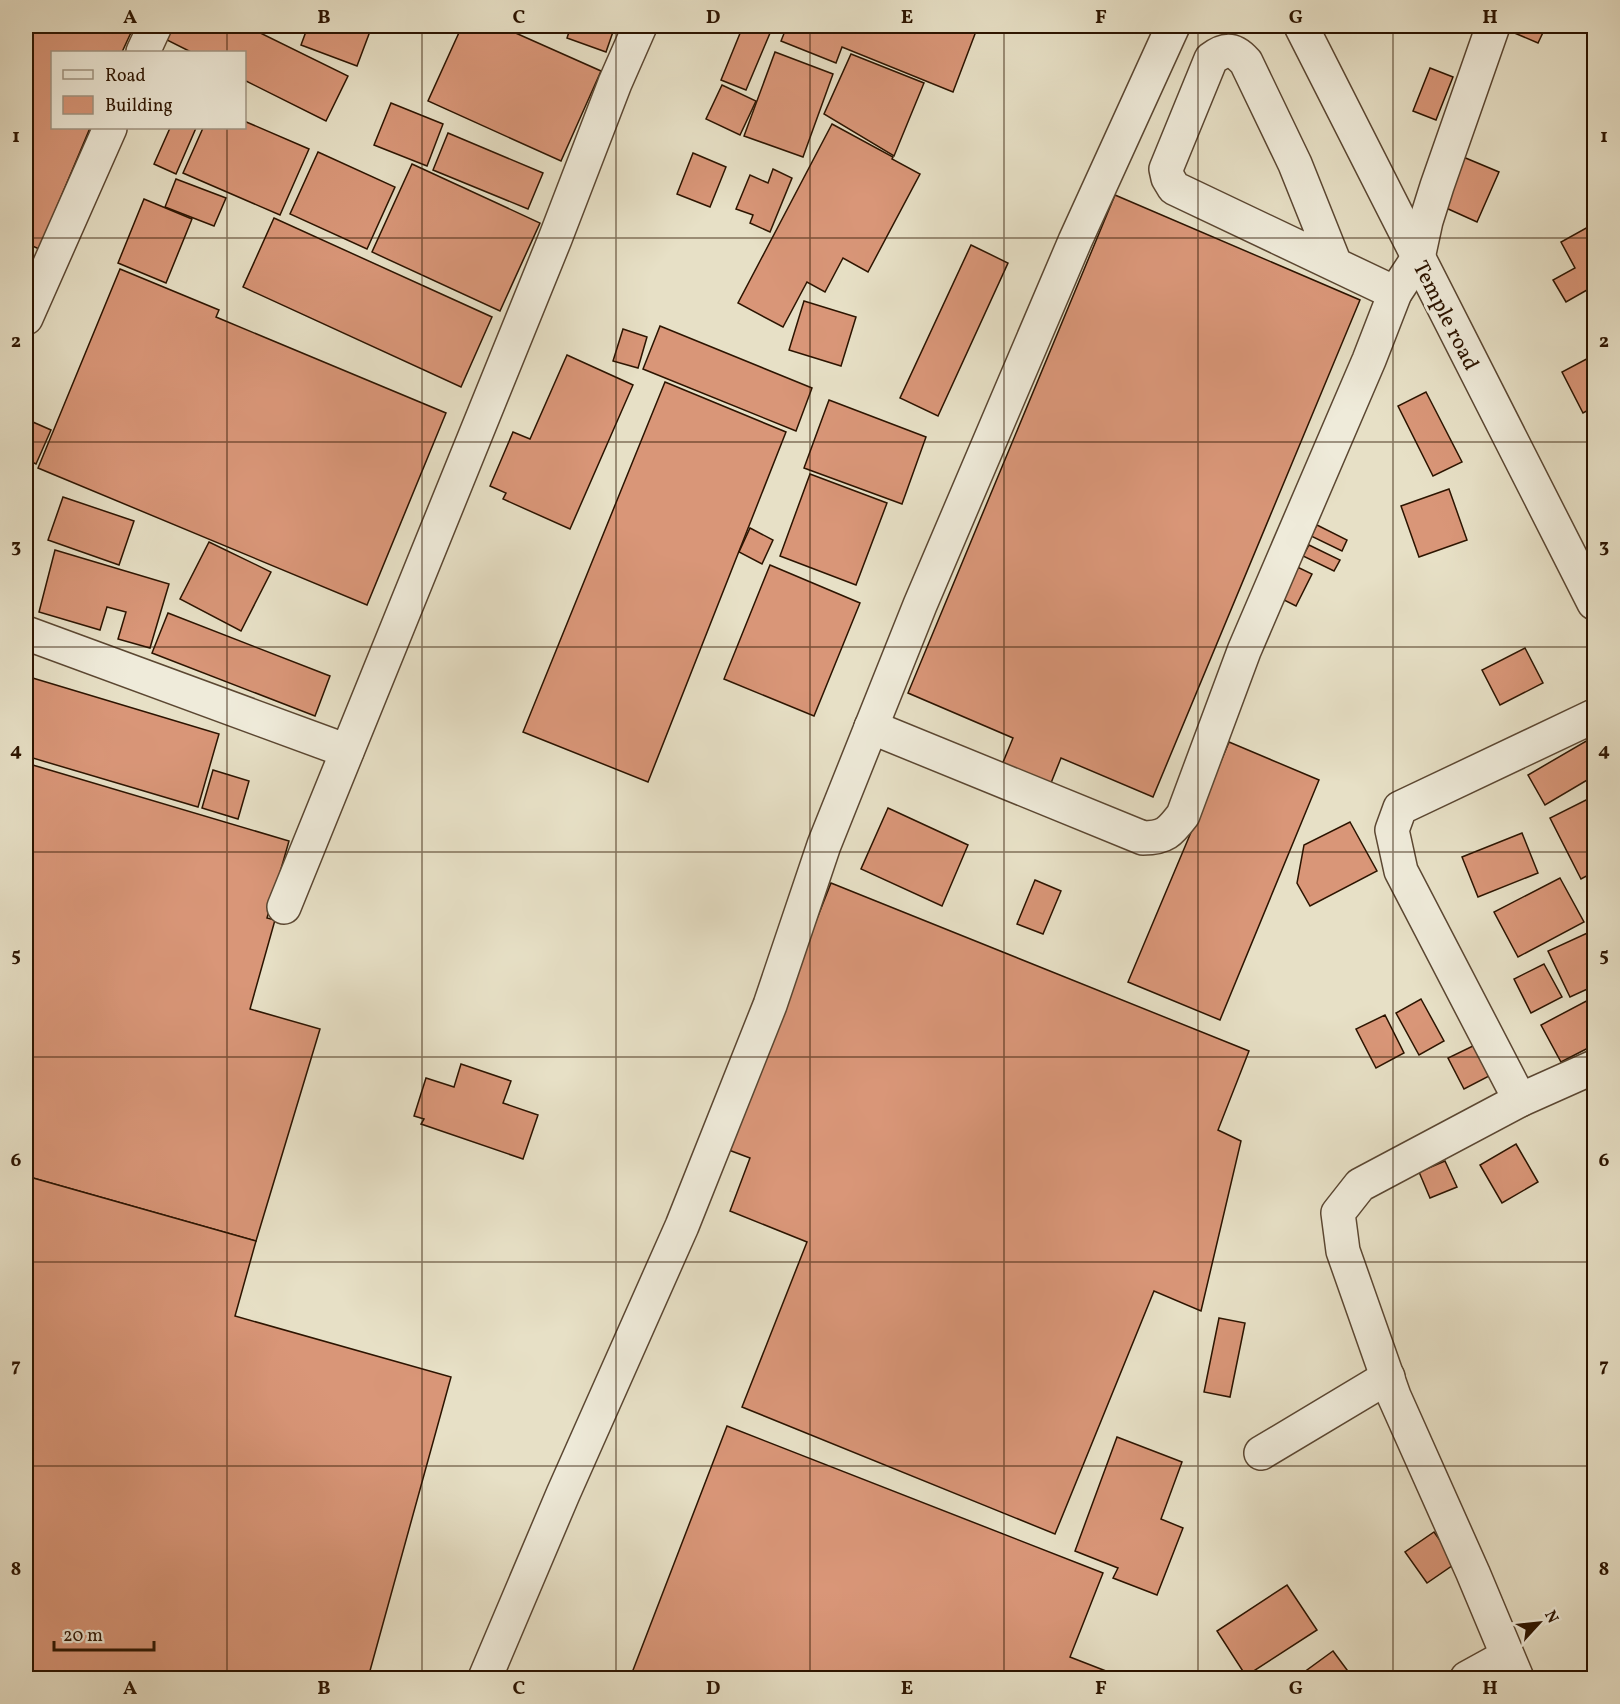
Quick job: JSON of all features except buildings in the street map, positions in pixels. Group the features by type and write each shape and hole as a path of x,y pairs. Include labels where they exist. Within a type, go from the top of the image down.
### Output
{"street":[{"path":"143,51 155,26"},
{"path":"284,907 615,83 640,26"},
{"path":"485,1678 686,1215 770,1005 824,844 920,605 1075,241 1173,26"},
{"name":"Temple road","path":"1301,26 1594,603"},
{"path":"871,727 1143,838 1156,838 1170,832 1183,815 1244,651 1369,360 1395,292 1418,258 1434,195 1493,26"},
{"path":"1335,264 1295,164 1246,62 1239,54 1229,51 1220,52 1211,59 1166,169 1167,178 1174,188 1335,264 1395,292"},
{"path":"26,318 110,129"},
{"path":"26,633 347,751"},
{"path":"1520,1100 1401,872 1392,830 1400,808 1594,716"},
{"path":"1467,1678 1512,1667 1388,1377 1343,1251 1338,1213 1360,1185 1520,1100 1594,1066"},
{"path":"1262,1453 1388,1377"}]}
